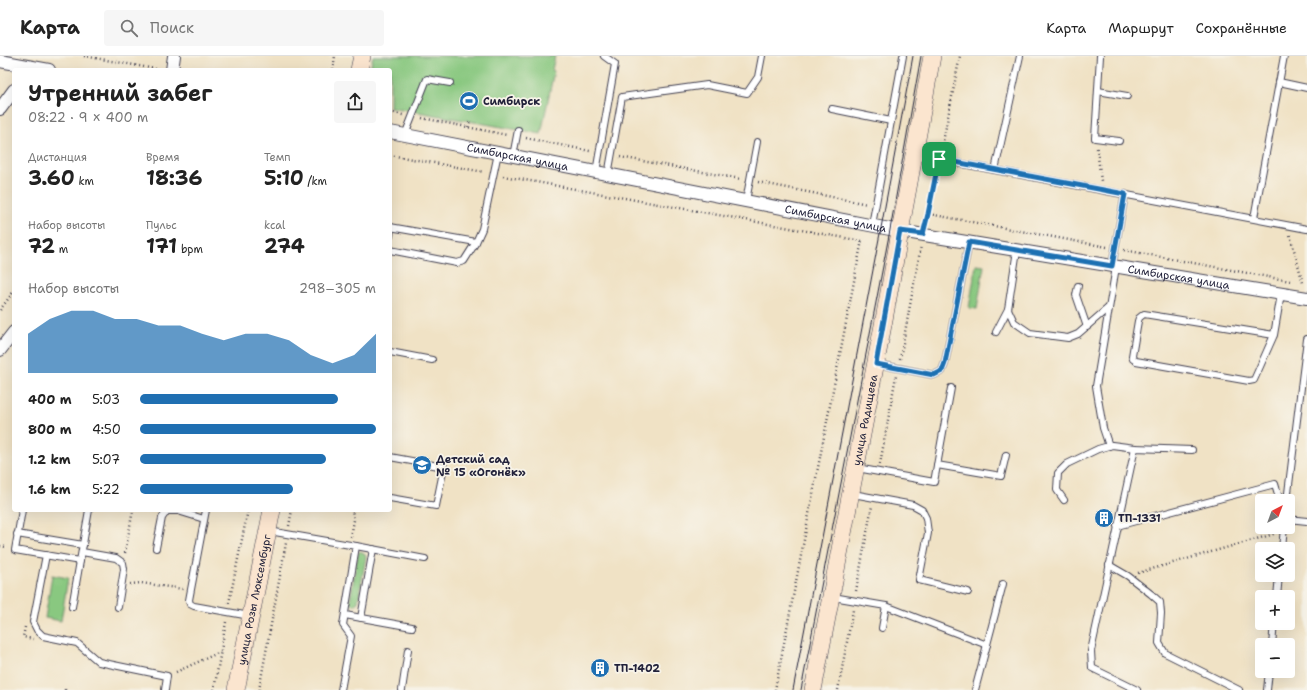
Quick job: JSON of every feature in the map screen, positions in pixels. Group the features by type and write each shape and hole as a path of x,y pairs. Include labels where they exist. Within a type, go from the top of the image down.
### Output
{"street":[{"path":"172,68 174,56"},
{"path":"359,68 362,56"},
{"name":"улица Радищева","path":"813,690 876,364 932,56"},
{"path":"0,61 30,68"},
{"path":"0,109 12,93"},
{"name":"Симбирская улица","path":"392,132 900,231 1307,298"},
{"path":"0,350 12,335"},
{"name":"улица Розы Люксембург","path":"236,690 272,512"}],"lane":[{"path":"602,173 600,152 615,64 604,56"},
{"path":"602,173 622,97 707,85 747,92 758,77 762,56"},
{"path":"868,225 891,120 903,56"},
{"path":"995,170 1020,56"},
{"path":"1100,56 1095,138 1119,141"},
{"path":"1254,218 1284,56"},
{"path":"405,135 427,79 450,83"},
{"path":"1279,82 1307,88"},
{"path":"1098,91 1127,96"},
{"path":"832,109 891,120"},
{"path":"513,156 518,133"},
{"path":"746,201 758,142"},
{"path":"392,250 457,263 464,261 482,229 498,153"},
{"path":"914,154 1307,229"},
{"path":"1109,446 1103,428 1096,386 1125,194"},
{"path":"392,227 476,242"},
{"path":"876,364 934,375 942,371 945,363 969,242"},
{"path":"996,332 1008,309 1017,250"},
{"path":"1078,286 1076,295 1086,327"},
{"path":"1274,335 1144,314 1138,321 1132,359 1136,361 1249,381 1254,380 1274,335 1281,294"},
{"path":"1008,309 1014,322 1030,333 1068,338 1078,334 1108,308"},
{"path":"1288,494 1307,339"},
{"path":"392,352 432,360"},
{"path":"856,468 934,482 951,388"},
{"path":"1064,500 1057,490 1058,473 1067,464 1098,449 1109,446 1192,450"},
{"path":"1135,448 1091,651 1092,668 1138,690"},
{"path":"937,465 1001,476 1006,454"},
{"path":"392,457 444,467 436,506 392,498"},
{"path":"1117,526 1275,484 1278,494"},
{"path":"851,494 913,505 922,510 926,518 928,532 919,580 968,592"},
{"path":"22,512 15,550 80,561"},
{"path":"72,607 89,512"},
{"path":"156,548 162,518 166,512"},
{"path":"181,512 204,519"},
{"path":"206,512 189,600 190,604 250,616"},
{"path":"1295,520 1307,521"},
{"path":"268,531 425,558"},
{"path":"17,534 83,545"},
{"path":"341,690 351,636 343,625 353,545"},
{"path":"361,618 373,549"},
{"path":"82,552 116,558 123,563 124,569 118,607"},
{"path":"46,555 33,622 37,630 43,636 77,642 99,662 167,676 165,690"},
{"path":"1109,565 1128,576 1160,602 1161,612 1159,643 1165,653 1239,690"},
{"path":"975,690 1003,584"},
{"path":"831,596 886,606 987,645"},
{"path":"882,628 886,606"},
{"path":"345,615 412,627"},
{"path":"402,690 408,650"},
{"path":"1267,690 1268,678"}],"path":[{"path":"84,56 150,68"},
{"path":"333,68 332,63 335,56"},
{"path":"923,234 960,56"},
{"path":"392,112 468,127 518,133 600,152"},
{"path":"468,127 470,121"},
{"path":"1095,138 1102,190"},
{"path":"392,155 862,241"},
{"path":"775,690 862,241 868,225"},
{"path":"1287,225 1303,283"},
{"path":"0,310 12,294"},
{"path":"123,563 133,512"},
{"path":"214,690 248,512"},
{"path":"259,690 292,512"},
{"path":"352,512 354,520 353,545"},
{"path":"1128,576 1267,534"},
{"path":"121,586 142,583 191,590"},
{"path":"167,676 221,651"}],"green space":[{"name":"Симбирск","path":"373,56 555,56 552,70 554,71 541,134 392,107 392,68 370,68"},
{"path":"976,265 984,266 977,309 969,308"},
{"path":"360,551 364,553 366,557 358,602 354,605 351,604 350,601 358,553"},
{"path":"52,575 68,578 61,621 45,618"}],"tram line":[{"path":"793,690 913,56"},
{"path":"801,690 890,230 921,56"}],"place":[{"name":"Симбирск","path":"469,101"},
{"name":"Детский сад № 15 «Огонёк»","path":"422,465"},
{"name":"ТП-1331","path":"1104,518"},
{"name":"ТП-1402","path":"600,668"}],"route":[{"path":"939,159 1125,194 1112,266 969,242 945,363 942,371 934,375 876,364 900,231 923,234 939,159"}]}
